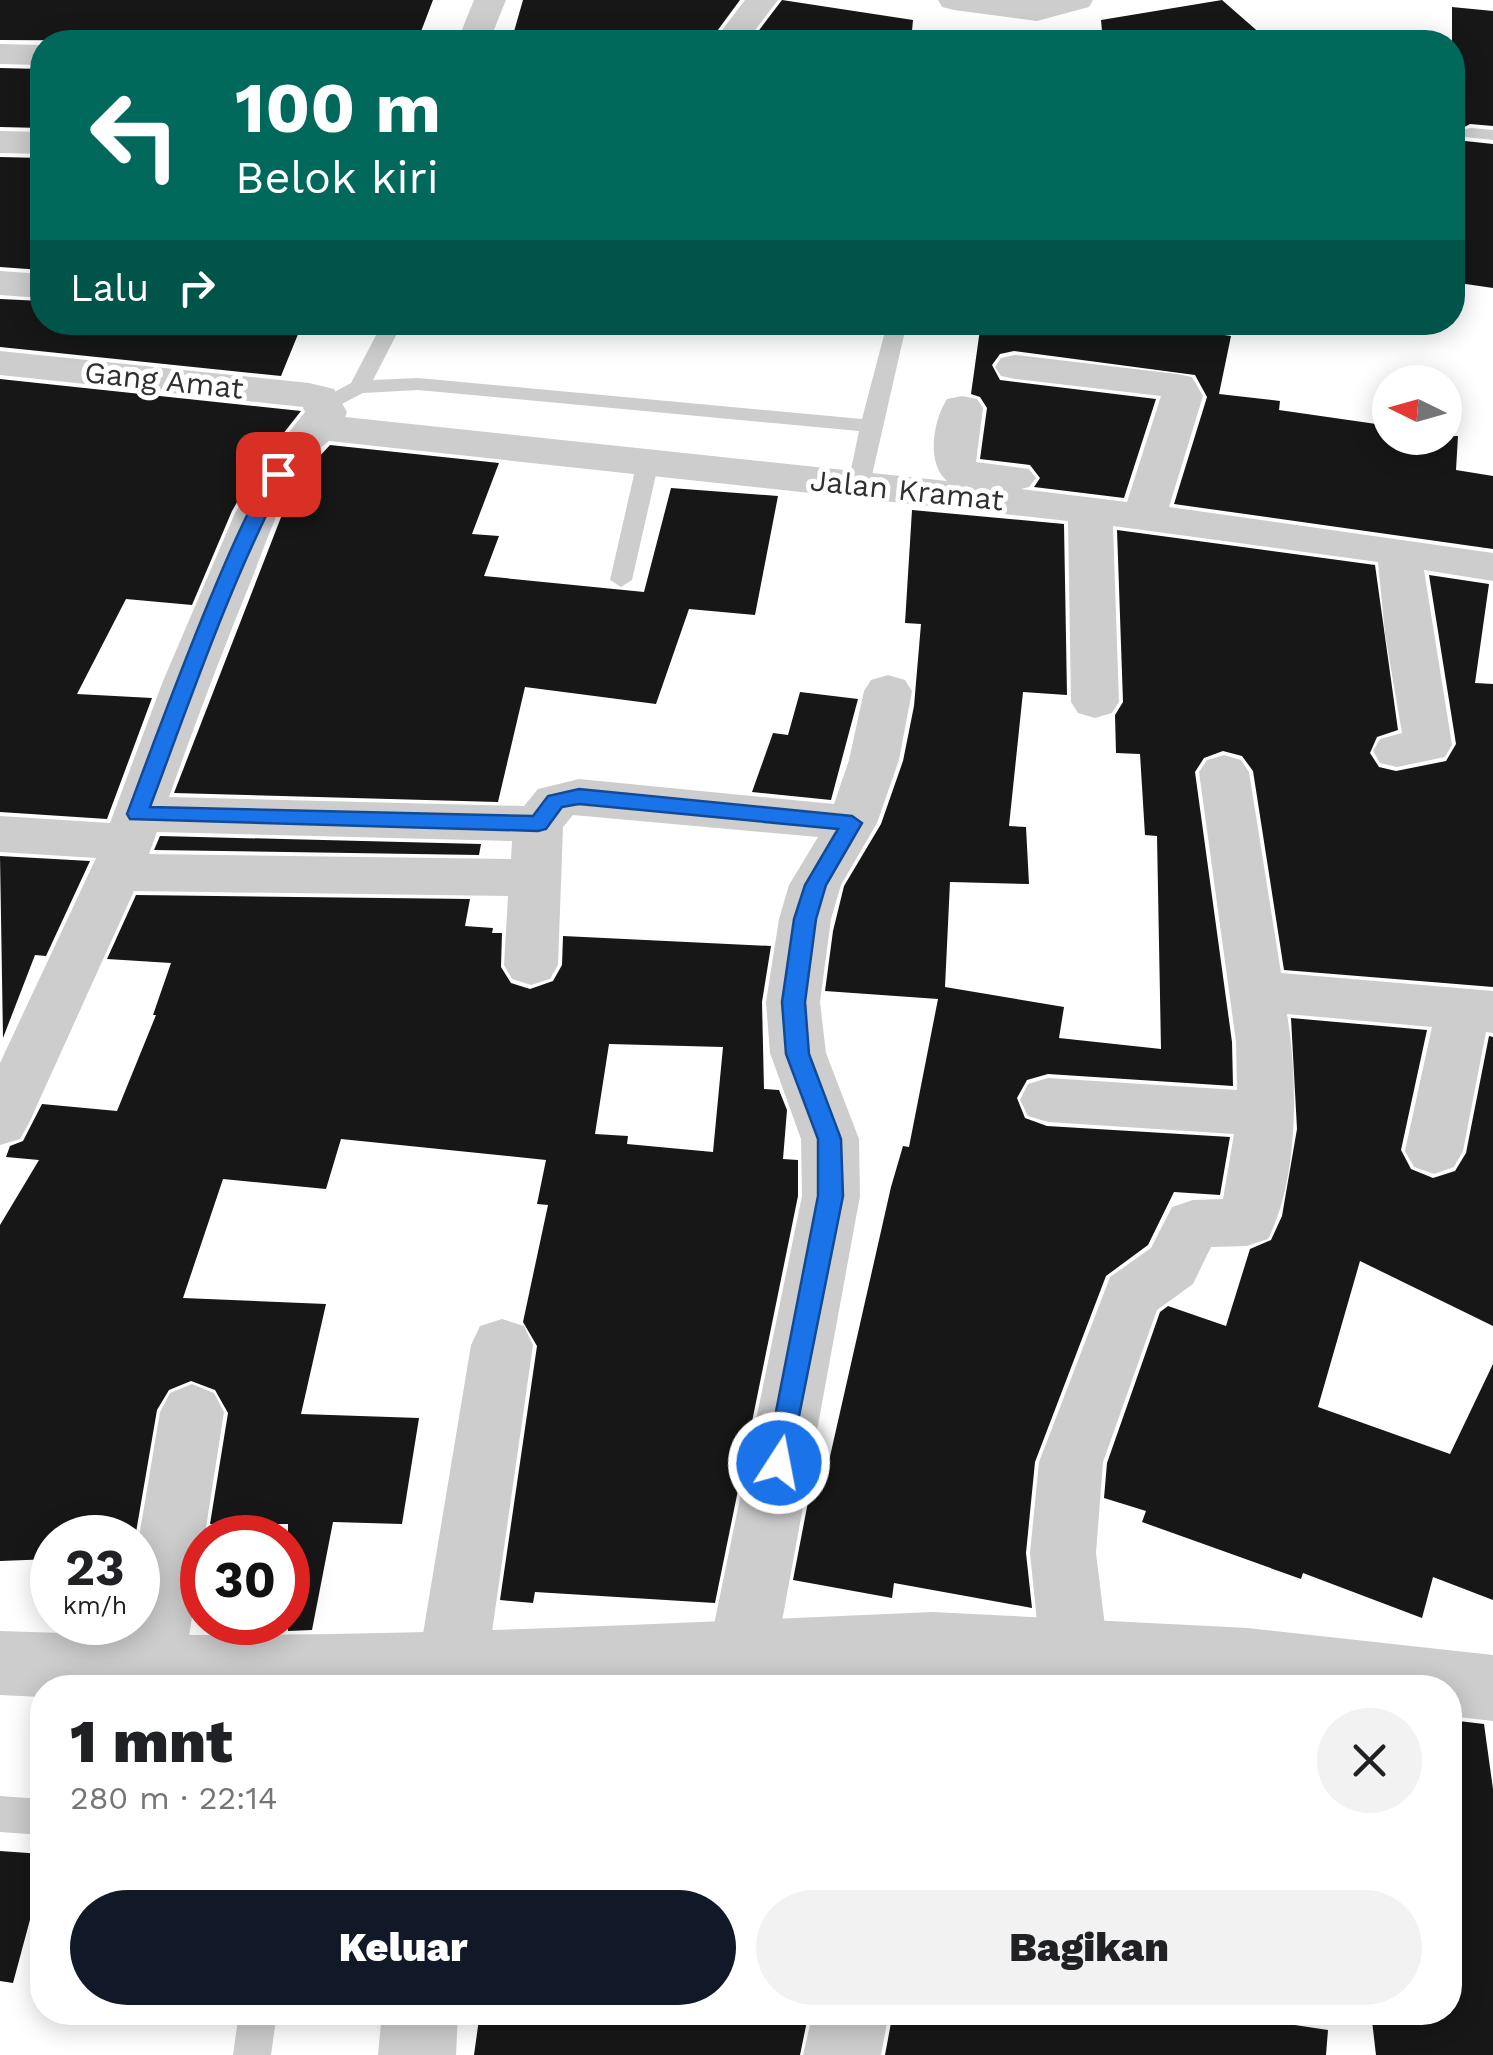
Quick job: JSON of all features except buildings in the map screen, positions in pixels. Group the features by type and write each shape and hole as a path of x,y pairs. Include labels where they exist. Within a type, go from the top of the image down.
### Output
{"street":[{"path":"478,30 490,0"},
{"path":"738,30 762,0"},
{"path":"954,0 1037,11 1070,1"},
{"path":"0,54 30,55"},
{"path":"0,142 30,143"},
{"path":"0,284 30,285"},
{"name":"Gang Amat","path":"0,363 308,394 335,406"},
{"path":"962,408 954,458 961,472 1148,502 1182,396 1177,386 1162,381 1014,367"},
{"path":"0,1124 127,843 187,680 257,513 300,442 335,406"},
{"name":"Jalan Kramat","path":"335,406 647,466 1090,508 1148,502 1493,567"},
{"path":"1090,508 1096,702"},
{"path":"1397,751 1428,745 1408,634 1399,551"},
{"path":"742,1654 830,1196 830,1139 798,1054 793,1002 805,919 816,885 852,823 874,760 888,691"},
{"path":"1074,1651 1062,1553 1071,1462 1132,1295 1172,1266 1193,1224 1247,1222 1266,1114 1258,991 1224,772"},
{"path":"530,966 538,824 556,801 579,796 852,823"},
{"path":"127,843 538,824"},
{"path":"0,834 536,878"},
{"path":"1258,991 1478,1010 1434,1150"},
{"path":"1048,1100 1266,1114"},
{"path":"450,1675 502,1345"},
{"path":"150,1669 192,1412"},
{"path":"463,1675 742,1654 927,1666 1074,1651 1248,1674"},
{"path":"0,1664 264,1675"},
{"path":"1462,1686 1493,1688"},
{"path":"416,2055 419,2025"},
{"path":"842,2055 849,2025"}],"lane":[{"path":"1470,133 1493,135"},
{"path":"335,406 384,335"},
{"path":"858,484 894,335"},
{"path":"335,406 418,384 871,426"},
{"path":"621,580 647,466"},
{"path":"0,1814 30,1817"},
{"path":"252,2055 256,2025"}],"route":[{"path":"278,474 257,513 187,680 138,814 538,824 548,806 579,796 852,823 816,885 805,919 793,1002 798,1054 830,1139 830,1196 779,1463"}]}
